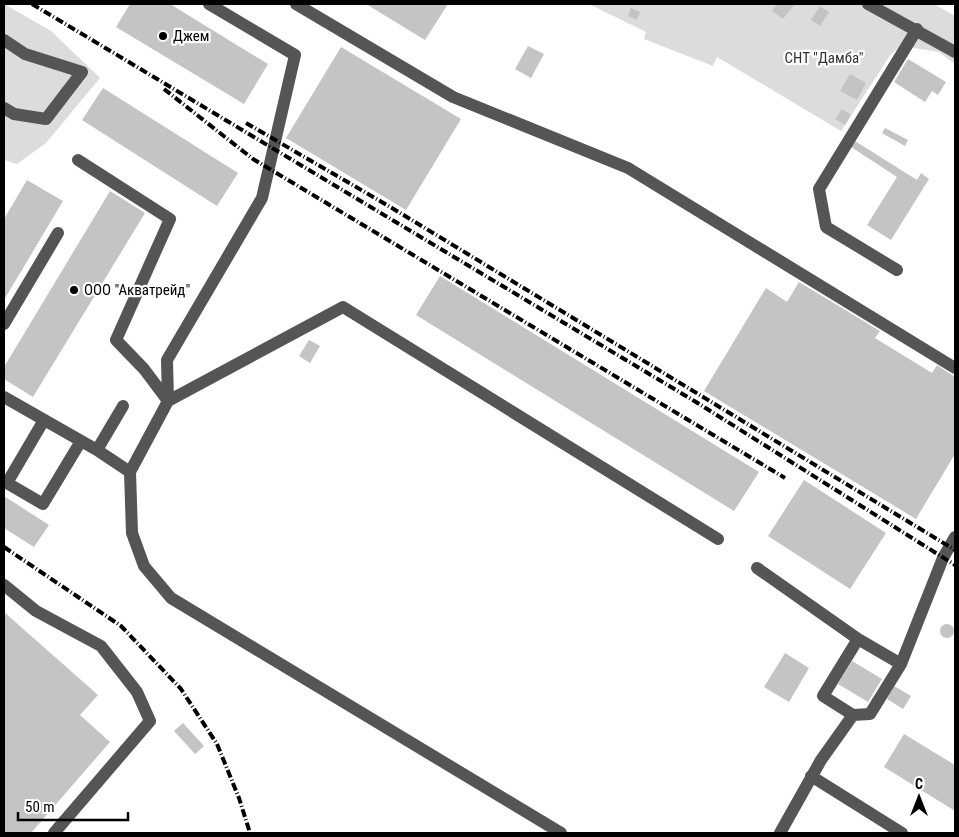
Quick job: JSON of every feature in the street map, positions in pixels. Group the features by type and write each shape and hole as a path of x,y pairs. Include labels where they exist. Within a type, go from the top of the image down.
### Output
{"street":[{"path":"209,4 295,55 262,198 167,360 168,401 130,472 132,533 144,566 170,598 561,833"},
{"path":"296,4 453,97 628,168 955,368"},
{"path":"868,4 955,52"},
{"path":"897,270 826,228 819,189 916,29"},
{"path":"4,40 24,54 82,72 46,119 14,114 4,108"},
{"path":"78,160 170,219 116,340 144,369 168,401"},
{"path":"4,324 58,233"},
{"path":"168,401 343,307 718,539"},
{"path":"4,396 97,450 130,472"},
{"path":"97,450 123,406"},
{"path":"44,420 7,483 43,504 81,441"},
{"path":"858,639 823,696 853,715 870,714 901,664 943,558 955,537"},
{"path":"757,568 858,639 901,664"},
{"path":"4,585 36,611 101,646 137,692 150,721 54,833"},
{"path":"780,833 812,776 853,715"},
{"path":"812,776 902,833"}],"green space":[{"path":"4,4 51,31 100,78 46,143 17,164 4,160"},
{"name":"СНТ \"Дамба\"","path":"589,4 934,4 955,16 955,64 939,52 901,46 891,54 841,131 717,57 713,66 644,39 646,32"}],"building":[{"path":"130,4 170,4 268,64 244,104 116,27"},
{"path":"366,4 448,4 425,40"},
{"path":"777,4 795,4 783,19 772,11"},
{"path":"820,6 829,12 820,26 811,20"},
{"path":"631,8 640,12 637,20 628,16"},
{"path":"528,46 544,54 531,78 515,69"},
{"path":"341,47 461,119 406,210 286,138"},
{"path":"908,59 946,82 938,95 932,91 925,102 894,82"},
{"path":"850,74 866,83 857,100 840,91"},
{"path":"103,88 238,173 217,206 82,120"},
{"path":"842,109 851,115 845,125 835,119"},
{"path":"885,128 908,140 905,146 882,133"},
{"path":"855,141 917,180 921,173 929,179 891,240 867,225 897,177 851,147"},
{"path":"27,180 63,201 4,300 4,219"},
{"name":"ООО \"Акватрейд\"","path":"110,191 145,213 33,397 4,379 4,367"},
{"path":"440,276 759,472 734,511 416,315"},
{"path":"799,282 880,331 875,338 932,373 937,365 955,377 955,454 916,519 704,391 766,288 787,302"},
{"path":"309,340 320,346 310,363 299,356"},
{"path":"804,480 886,533 850,589 768,536"},
{"path":"4,496 49,525 34,547 4,528"},
{"path":"4,612 98,695 80,715 110,742 31,833 4,833"},
{"path":"944,624 950,624 954,631 950,638 944,638 940,634 940,628"},
{"path":"785,653 809,668 789,702 764,687"},
{"path":"852,661 882,679 868,702 838,684"},
{"path":"894,686 911,696 903,709 887,699"},
{"path":"183,723 204,746 195,754 174,731"},
{"path":"904,734 955,765 955,811 884,767"}],"railway":[{"path":"32,4 696,402 955,565"},
{"path":"164,89 253,159 785,478"},
{"path":"246,123 387,205 955,550"},
{"path":"4,547 121,626 181,689 217,744 239,798 250,833"}],"place":[{"name":"Джем","path":"163,36"},
{"name":"ООО \"Акватрейд\"","path":"74,290"}]}
